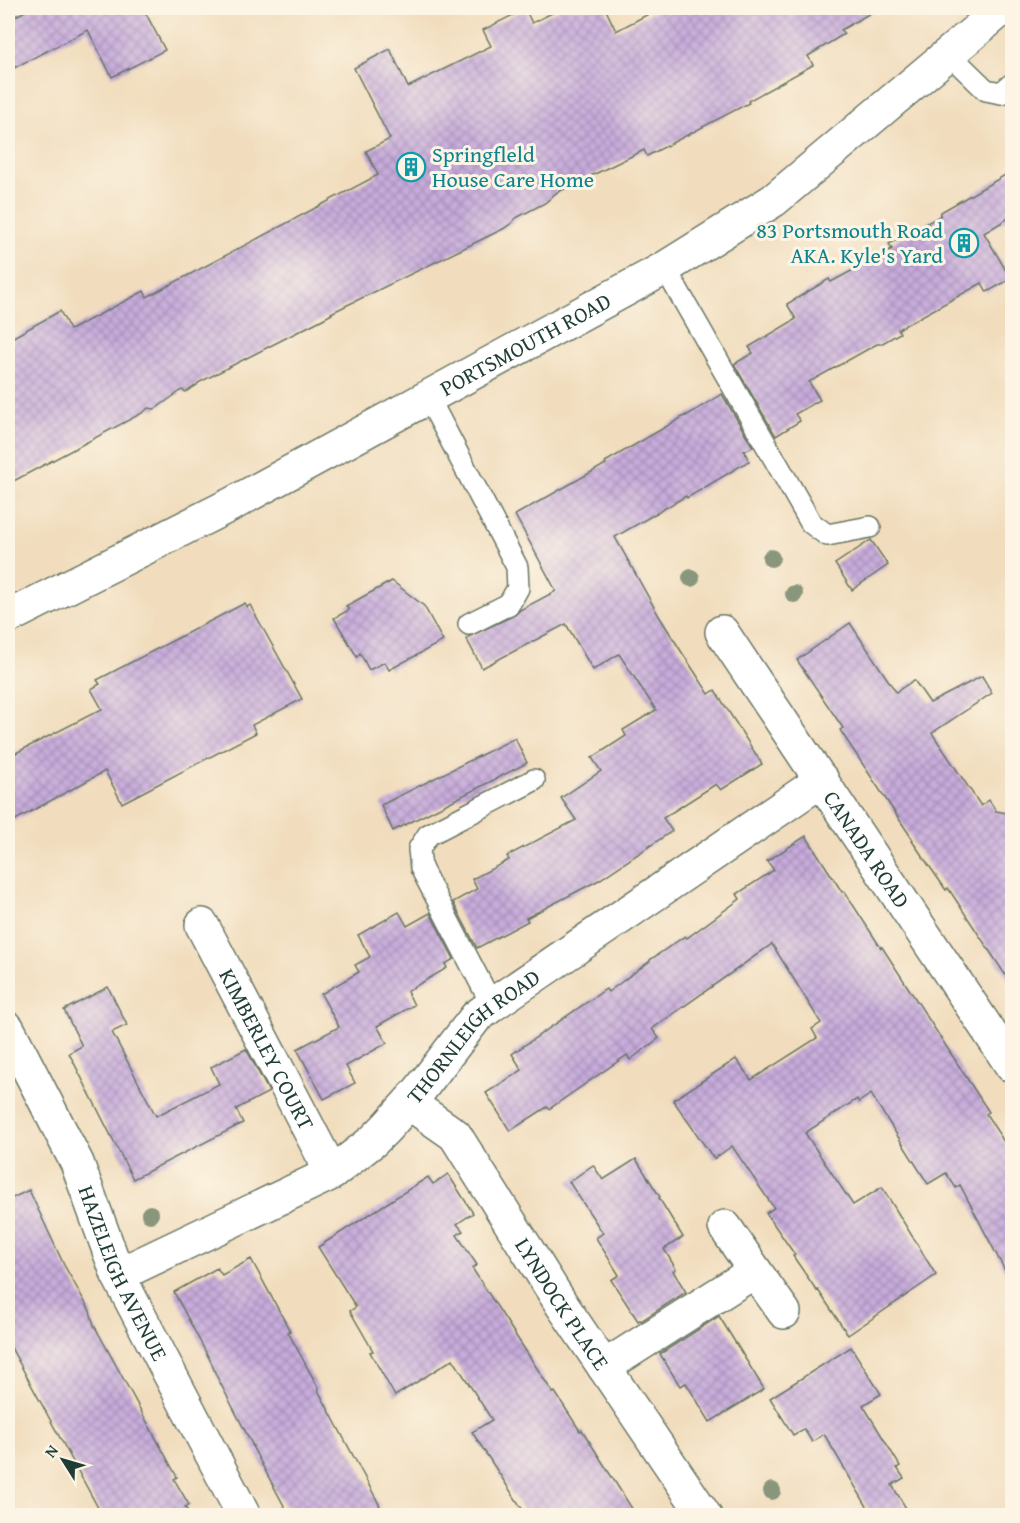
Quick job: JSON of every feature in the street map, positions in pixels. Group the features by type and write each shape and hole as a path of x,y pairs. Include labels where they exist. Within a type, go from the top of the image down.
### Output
{"street":[{"name":"PORTSMOUTH ROAD","path":"8,617 232,504 666,268 774,200 1003,8"},
{"name":"CANADA ROAD","path":"722,632 1012,1066"},
{"name":"THORNLEIGH ROAD","path":"118,1275 332,1173 373,1141 409,1103 476,1017 822,780"},
{"name":"KIMBERLEY COURT","path":"202,925 332,1173"},
{"name":"HAZELEIGH AVENUE","path":"8,1029 77,1163 118,1275 244,1515"},
{"name":"LYNDOCK PLACE","path":"409,1103 455,1135 562,1305 705,1515"},
{"path":"725,1227 784,1312"},
{"path":"604,1367 755,1271"}],"lane":[{"path":"949,54 986,90 1001,93 1012,84"},
{"path":"666,268 811,523 827,536 870,527"},
{"path":"428,397 517,567 518,588 509,604 469,624"},
{"path":"492,1005 421,868 418,849 428,835 534,780"}],"building":[{"path":"31,8 143,8 165,50 112,77 88,30 8,71 8,20"},
{"path":"562,8 605,8 616,31 660,8 879,8 841,30 844,34 808,56 813,65 748,101 749,103 647,156 644,150 556,193 545,203 514,219 503,229 331,313 198,383 186,392 182,390 155,409 148,408 8,484 8,340 60,311 70,330 144,291 147,297 378,175 366,151 390,139 354,68 390,49 408,87 491,46 483,30 525,9 532,23"},
{"path":"1012,171 1012,216 984,233 1011,279 987,292 982,283 898,329 900,333 881,344 877,344 809,382 820,400 795,414 800,421 776,436 734,364 753,353 749,347 796,319 787,304 829,279 831,282 892,249 889,244 940,216 941,212"},
{"path":"722,394 753,447 744,451 749,461 615,537 681,651 709,694 715,690 762,764 721,790 716,784 663,818 672,831 599,880 526,918 528,921 477,948 453,902 477,889 472,879 509,860 507,856 576,820 561,798 601,771 592,758 626,736 623,730 656,710 619,654 593,670 566,624 482,668 466,638 515,615 556,591 515,515 606,464 605,462"},
{"path":"871,540 888,565 852,590 835,564"},
{"path":"392,581 424,606 443,641 389,670 385,662 369,670 360,653 357,657 334,618 349,610 346,606"},
{"path":"245,603 247,607 250,605 302,699 252,725 256,733 122,803 105,771 8,824 8,757 102,709 91,689 100,684 97,680"},
{"path":"850,623 896,692 914,680 930,703 982,676 992,693 932,733 981,806 989,800 996,811 1012,814 1012,985 948,888 946,890 912,841 840,730 843,728 797,660"},
{"path":"515,738 527,763 393,831 381,805"},
{"path":"806,836 842,892 844,891 882,947 989,1112 986,1114 1012,1154 1012,1284 960,1185 956,1188 946,1173 928,1184 871,1094 859,1102 857,1099 805,1133 853,1205 882,1187 936,1275 848,1335 766,1213 774,1208 732,1146 714,1159 673,1100 736,1059 751,1080 817,1038 812,1029 821,1023 772,944 652,1029 659,1038 630,1060 627,1055 549,1109 547,1107 510,1131 486,1093 522,1070 512,1054 606,989 608,992 650,960 685,936 687,938 740,899 737,894 774,870 767,861"},
{"path":"399,912 407,926 430,913 454,959 445,964 447,968 407,991 414,1005 377,1026 387,1043 346,1066 355,1083 324,1099 297,1049 339,1027 321,994 359,972 355,965 370,957 358,935"},
{"path":"108,987 127,1025 112,1032 156,1116 219,1084 211,1067 246,1049 269,1092 236,1109 243,1123 133,1179 69,1053 82,1046 64,1010"},
{"path":"636,1159 683,1237 664,1249 676,1269 673,1271 686,1292 641,1321 638,1321 611,1280 619,1275 596,1238 603,1233 569,1182 593,1165 603,1180"},
{"path":"448,1174 473,1213 457,1224 463,1231 457,1235 477,1265 472,1268 553,1393 555,1392 580,1431 582,1430 636,1515 526,1515 472,1432 492,1420 453,1359 395,1396 370,1352 373,1351 350,1311 356,1307 318,1247 428,1177 433,1184"},
{"path":"29,1190 64,1265 90,1311 94,1325 177,1477 174,1479 189,1505 185,1507 190,1515 102,1515 8,1342 8,1200"},
{"path":"251,1259 380,1506 363,1515 289,1515 174,1292 217,1268 222,1275"},
{"path":"719,1316 764,1389 710,1422 686,1383 680,1386 660,1354"},
{"path":"851,1347 881,1394 863,1405 900,1466 897,1468 904,1478 892,1485 910,1515 872,1515 824,1434 812,1442 804,1429 793,1435 770,1398"}],"place":[{"name":"Springfleld House Care Home","path":"411,167"},
{"name":"83 Portsmouth Road AKA. Kyle's Yard","path":"964,243"}]}
